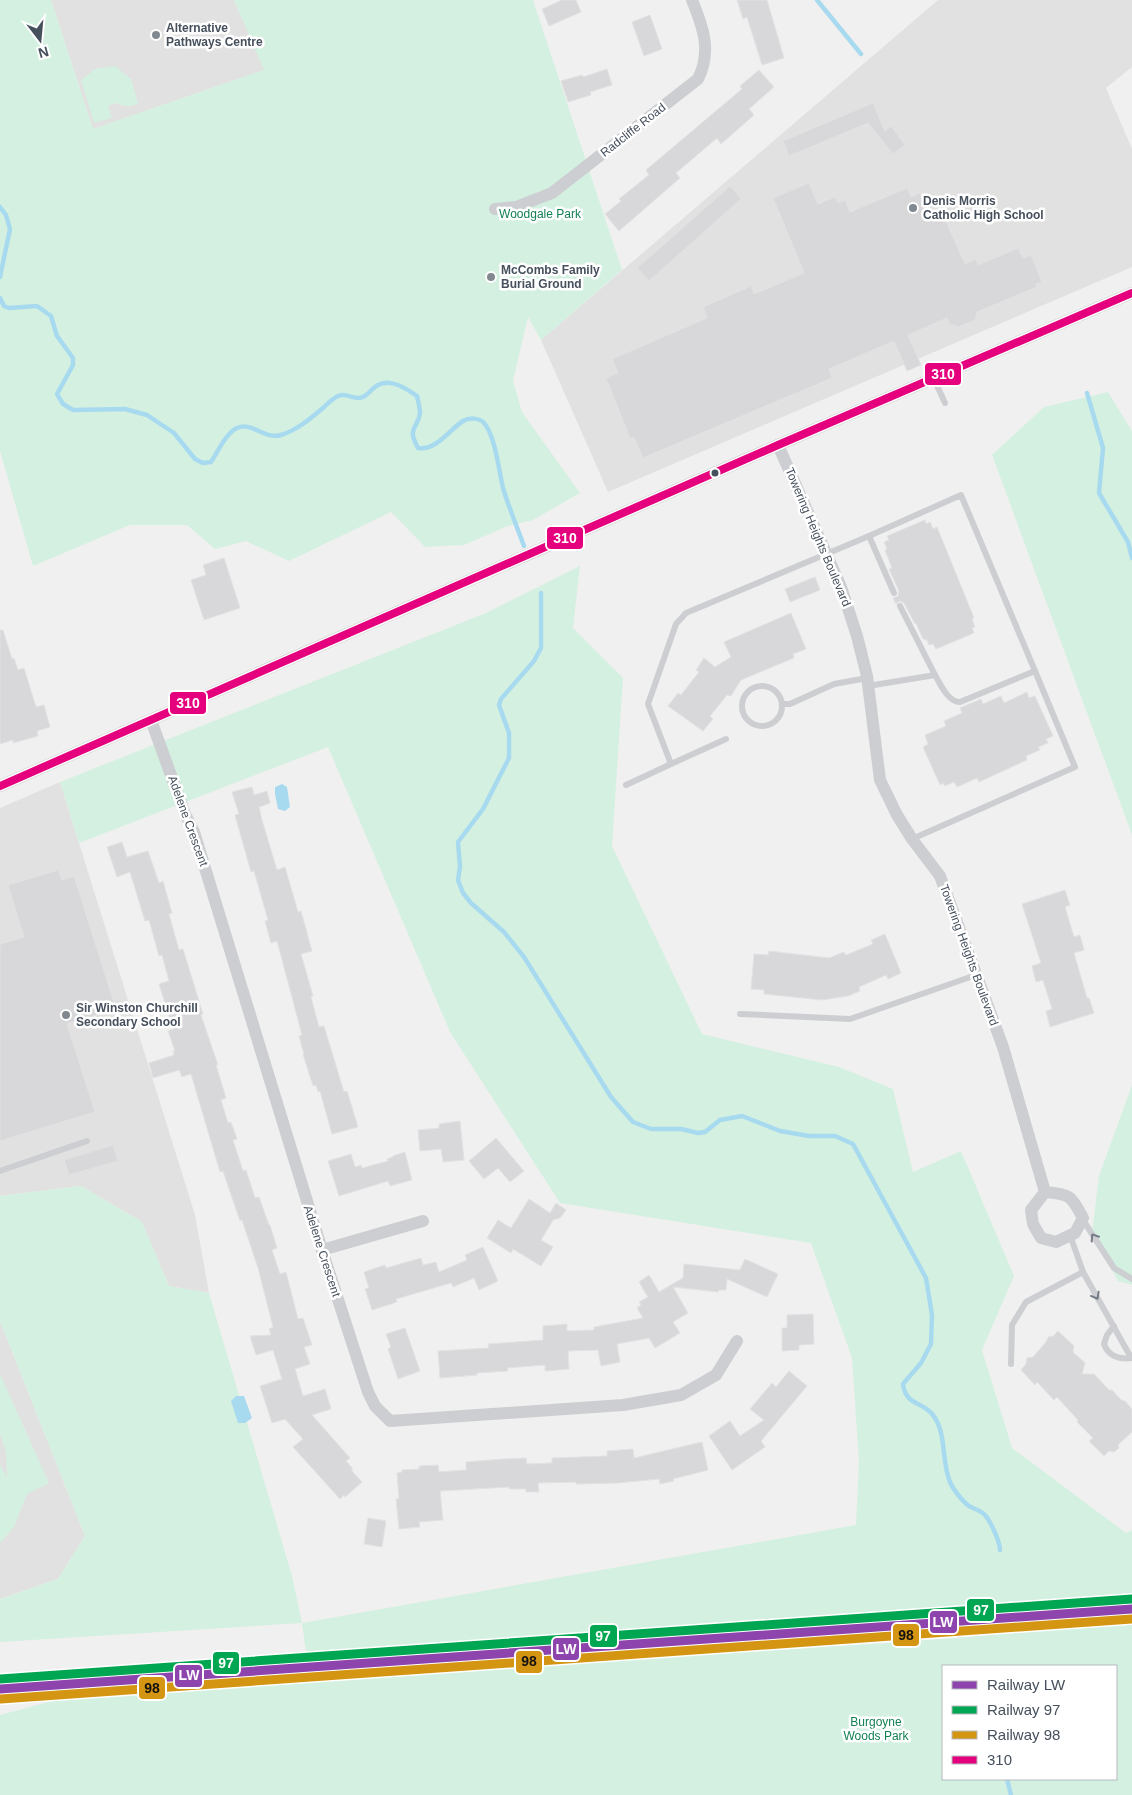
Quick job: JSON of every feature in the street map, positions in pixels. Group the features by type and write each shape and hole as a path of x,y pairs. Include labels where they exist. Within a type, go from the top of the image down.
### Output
{"street":[{"name":"Radcliffe Road","path":"494,209 516,207 552,193 698,79 705,66 706,43 693,1"},
{"path":"0,786 1132,292"},
{"name":"Towering Heights Boulevard","path":"778,445 841,587 857,636 868,682 880,780 897,815 912,839 940,876 1003,1047 1046,1192"},
{"name":"Adelene Crescent","path":"151,720 185,814 194,832 322,1250 368,1392 375,1406 390,1421 623,1405 681,1395 716,1375 737,1341"},
{"path":"1046,1192 1063,1194 1072,1200 1082,1218 1075,1233 1056,1242 1041,1238 1033,1224 1031,1210 1046,1192"},
{"path":"322,1250 423,1221"}],"lane":[{"path":"934,379 945,403"},
{"path":"671,764 648,704 676,624 686,613 870,536 960,495 1075,767 912,839"},
{"path":"870,536 894,593"},
{"path":"900,606 935,675 950,698 955,702 960,702 1036,671"},
{"path":"782,704 790,704 834,684 935,675"},
{"path":"762,686 775,691 782,704 779,716 770,725 764,726 751,724 746,720 742,708 744,696 755,687 762,686"},
{"path":"626,785 726,738"},
{"path":"740,1014 850,1020 976,975"},
{"path":"0,1171 87,1141"},
{"path":"1082,1218 1114,1268 1132,1279"},
{"path":"1070,1236 1083,1272 1132,1357"},
{"path":"1011,1364 1012,1325 1026,1302 1083,1272"},
{"path":"1114,1326 1107,1335 1104,1344 1106,1351 1113,1356 1132,1357"}],"shaded area":[{"name":"Alternative Pathways Centre","path":"51,0 234,0 265,70 93,129"},
{"name":"Denis Morris Catholic High School","path":"938,0 1132,0 1132,67 1106,88 1132,149 1132,267 608,492 541,340"},
{"name":"Sir Winston Churchill Secondary School","path":"60,782 195,1215 209,1293 169,1286 142,1222 81,1186 0,1196 0,808"},
{"path":"0,1321 85,1536 58,1579 0,1599"}],"green space":[{"name":"Woodgale Park","path":"0,0 51,0 93,129 264,70 234,0 533,0 622,270 541,340 528,317 513,381 522,412 580,493 533,520 508,526 464,545 425,547 391,512 289,561 246,541 215,549 187,525 130,525 33,566 0,451"},
{"path":"115,66 131,79 138,103 132,106 116,103 108,106 112,118 94,123 81,80 95,69"},
{"path":"1108,392 1132,431 1132,835 992,455 1044,407"},
{"path":"580,566 573,628 623,678 612,846 702,1034 839,1067 893,1089 913,1172 961,1151 1014,1276 982,1350 1012,1448 1126,1533 1132,1530 1132,1593 306,1652 302,1623 856,1525 859,1462 852,1358 811,1243 560,1203 450,1032 328,747 79,843 60,782 486,613"},
{"path":"1132,1085 1132,1285 1118,1281 1092,1232 1099,1176"},
{"path":"81,1186 142,1222 169,1286 209,1293 292,1576 302,1623 0,1642 0,1599 58,1579 85,1536 0,1321 0,1196"},
{"path":"0,1374 49,1483 27,1494 14,1527 0,1543 0,1464 7,1478 6,1452 0,1433"},
{"name":"Burgoyne Woods Park","path":"1132,1624 1132,1795 0,1795 0,1715 86,1692 888,1643"}],"water":[{"path":"282,784 287,787 290,807 285,811 278,809 275,794 275,787"},
{"path":"236,1396 244,1396 252,1418 245,1423 238,1423 231,1401"}],"building":[{"path":"562,0 576,0 581,12 549,26 542,9"},
{"path":"737,0 767,0 784,58 762,65 747,17 743,19"},
{"path":"650,15 662,49 644,56 632,22"},
{"path":"607,69 612,85 590,92 591,95 568,102 561,81 582,75 583,77"},
{"path":"759,70 774,87 749,109 754,115 721,144 717,138 676,173 680,178 619,231 605,214 621,201 619,199 649,175 646,170 742,89 740,86"},
{"path":"873,103 885,131 891,126 905,145 893,154 868,123 789,156 783,141"},
{"path":"809,183 818,204 835,197 838,203 845,200 850,212 907,188 911,197 920,193 930,217 942,212 965,264 976,259 978,265 1018,248 1023,258 1031,255 1042,282 1036,284 1037,287 977,312 975,320 958,327 950,324 947,318 908,335 921,365 907,371 894,341 829,369 832,378 643,458 634,437 630,438 606,378 618,373 612,359 707,318 703,307 751,286 754,294 804,273 773,198"},
{"path":"730,186 741,199 649,281 637,268"},
{"path":"925,520 926,524 930,522 933,529 937,527 974,618 972,619 975,627 972,628 974,633 936,649 933,644 929,645 927,640 923,639 904,603 900,601 896,604 893,598 898,596 899,591 889,569 892,568 884,542 889,540 887,536"},
{"path":"224,558 240,608 204,620 191,580 206,575 203,565"},
{"path":"815,577 820,590 790,602 785,589"},
{"path":"791,613 806,649 793,654 794,658 741,680 731,696 727,695 710,716 713,719 703,731 668,706 678,693 681,695 699,672 696,670 704,658 715,667 731,657 724,642"},
{"path":"0,630 3,630 12,659 14,658 18,670 24,668 36,707 44,705 50,727 37,731 38,736 13,743 13,740 0,744"},
{"path":"1027,692 1029,698 1035,696 1053,736 1046,739 1048,743 1038,747 1040,750 1026,756 1027,760 979,782 977,778 957,787 954,782 945,786 943,783 940,785 923,747 928,744 925,735 946,726 944,721 962,713 960,708 981,699 983,704 1001,696 1004,703"},
{"path":"252,787 254,795 267,791 270,803 259,807 262,820 277,870 285,867 298,912 301,911 312,951 301,954 313,996 311,997 319,1027 324,1026 344,1092 347,1091 358,1127 332,1134 320,1091 318,1092 316,1085 313,1086 303,1054 299,1036 302,1035 277,941 271,943 265,921 268,920 254,871 251,872 235,815 239,814 232,792"},
{"path":"122,842 127,857 148,851 159,883 163,881 172,913 169,914 179,950 183,949 203,1014 201,1015 218,1065 216,1065 226,1098 221,1100 228,1123 231,1122 237,1139 233,1140 243,1171 246,1170 255,1198 259,1197 270,1225 277,1248 272,1250 280,1274 286,1272 298,1319 303,1318 312,1345 304,1347 310,1364 295,1369 303,1396 325,1389 331,1409 312,1415 350,1458 346,1461 362,1482 340,1499 293,1447 303,1439 285,1419 272,1423 260,1386 282,1379 273,1350 256,1355 250,1336 271,1335 269,1329 273,1327 258,1268 223,1171 220,1172 191,1074 182,1077 179,1070 153,1078 149,1063 174,1055 173,1051 175,1051 168,1031 173,1029 159,984 169,981 162,955 159,956 149,920 145,921 130,872 117,877 107,847"},
{"path":"58,870 62,880 74,876 116,1009 67,1024 95,1112 0,1141 0,944 24,937 8,885"},
{"path":"1065,890 1070,905 1065,907 1074,937 1080,935 1084,950 1074,953 1087,998 1089,998 1094,1013 1050,1027 1046,1011 1052,1009 1043,980 1036,982 1032,966 1041,963 1022,904"},
{"path":"885,934 901,973 888,979 886,975 859,987 860,991 848,996 822,1000 764,994 764,990 751,989 754,954 768,955 769,951 829,958 844,952 846,955 873,944 871,940"},
{"path":"460,1121 464,1160 443,1162 441,1149 420,1151 418,1130 439,1128 439,1124"},
{"path":"496,1138 524,1171 510,1182 498,1168 484,1179 469,1161"},
{"path":"113,1145 118,1161 69,1175 64,1160"},
{"path":"405,1152 412,1180 390,1186 388,1181 339,1196 328,1161 351,1154 355,1167 361,1165 362,1168 388,1161 387,1159"},
{"path":"529,1199 550,1213 556,1203 566,1210 560,1218 553,1220 541,1240 553,1247 541,1266 513,1249 511,1253 487,1238 498,1220 511,1228"},
{"path":"483,1247 498,1281 479,1290 474,1278 453,1287 451,1283 396,1299 397,1302 372,1310 365,1289 369,1288 364,1272 385,1265 386,1268 421,1258 423,1265 436,1262 439,1272 467,1260 465,1255"},
{"path":"745,1259 778,1274 767,1297 727,1279 726,1290 719,1290 718,1292 673,1287 688,1313 673,1322 680,1333 655,1348 649,1338 617,1344 620,1362 601,1366 598,1350 568,1351 569,1369 545,1371 545,1365 507,1368 508,1371 440,1378 438,1351 489,1348 488,1344 543,1340 543,1326 567,1324 567,1331 594,1330 594,1327 643,1318 637,1308 641,1305 639,1302 648,1297 639,1282 649,1275 659,1292 683,1278 684,1264 740,1270"},
{"path":"813,1314 814,1344 799,1345 799,1350 782,1351 782,1328 787,1328 787,1315"},
{"path":"405,1328 420,1371 398,1379 388,1349 391,1347 386,1334"},
{"path":"1058,1331 1074,1346 1073,1352 1085,1363 1082,1374 1094,1374 1109,1390 1112,1390 1132,1409 1132,1432 1118,1445 1119,1448 1114,1452 1109,1451 1104,1456 1089,1441 1093,1438 1057,1397 1054,1400 1037,1382 1035,1385 1021,1370 1026,1364 1027,1358 1033,1357 1049,1336 1052,1337"},
{"path":"789,1371 807,1386 761,1441 765,1447 732,1470 709,1436 730,1421 740,1436 764,1420 750,1409 772,1383 776,1387"},
{"path":"702,1442 708,1470 673,1479 674,1481 660,1484 659,1479 617,1483 538,1483 539,1492 526,1492 526,1489 509,1489 509,1487 440,1491 443,1520 419,1522 420,1527 399,1529 396,1499 399,1498 397,1473 402,1472 402,1470 419,1469 419,1466 438,1465 439,1472 466,1470 466,1462 504,1459 526,1458 527,1464 552,1463 552,1458 607,1456 607,1451 633,1449 634,1458"},
{"path":"368,1518 386,1521 382,1547 364,1544"}],"waterway":[{"path":"817,0 861,54"},
{"path":"0,207 6,215 10,229 0,277"},
{"path":"0,298 4,306 9,308 37,306 51,316 57,336 73,358 73,365 57,394 63,404 73,410 125,409 147,415 174,433 195,459 203,463 211,462 225,439 237,428 242,426 269,435 281,435 303,424 338,396 345,395 360,398 383,383 399,385 417,396 420,413 413,436 418,448 431,446 465,420 479,420 484,423 491,436 503,488 524,546"},
{"path":"1087,393 1103,448 1099,493 1128,542 1132,558"},
{"path":"541,593 541,648 534,661 501,699 499,705 509,733 509,758 483,809 458,842 460,867 458,880 463,893 471,903 504,932 524,957 611,1097 633,1122 651,1129 681,1129 698,1133 705,1132 720,1120 742,1116 780,1131 809,1136 835,1136 853,1144 926,1278 932,1315 931,1344 921,1363 903,1384 905,1391 911,1400 933,1415 940,1430 950,1482 955,1491 969,1506 985,1515 997,1537 1000,1550"},
{"path":"1007,1780 1011,1795"}],"rail line":[{"name":"97","path":"0,1679 1132,1599"},
{"name":"LW","path":"0,1689 1132,1609"},
{"name":"98","path":"1,1699 1132,1619"}],"transit line":[{"name":"310","path":"0,786 778,445 1132,293"}],"place":[{"name":"Alternative Pathways Centre","path":"156,35"},
{"name":"Denis Morris Catholic High School","path":"913,208"},
{"name":"McCombs Family Burial Ground","path":"491,277"},
{"name":"Sir Winston Churchill Secondary School","path":"66,1015"}]}
